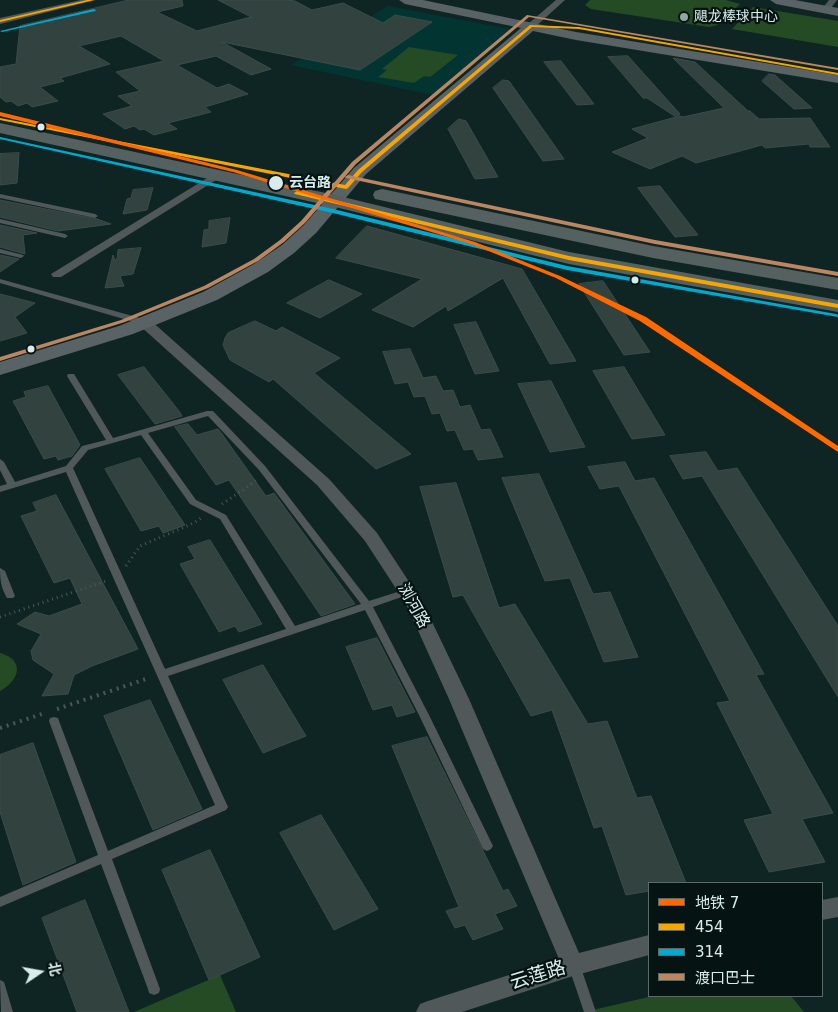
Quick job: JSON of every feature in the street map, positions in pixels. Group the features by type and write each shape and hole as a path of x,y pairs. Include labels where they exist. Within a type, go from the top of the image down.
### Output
{"main road":[{"path":"0,119 340,194 569,258 838,306"},
{"path":"0,128 217,175 340,194 838,284"}],"street":[{"path":"0,21 92,0"},
{"path":"404,0 576,36 838,79"},
{"path":"0,369 126,330 210,296 261,268 299,239 360,171 561,0"},
{"path":"776,0 832,7"},
{"path":"530,26 579,28 666,43 677,42 838,68"},
{"path":"666,43 672,46 838,74"},
{"path":"57,274 138,222 217,175"},
{"name":"浏河路","path":"144,322 323,482 371,537 414,604 460,699 573,965"},
{"path":"823,910 838,907"},
{"name":"云莲路","path":"428,1012 573,965 648,945"}],"lane":[{"path":"0,196 95,216"},
{"path":"0,221 65,236"},
{"path":"0,251 21,256"},
{"path":"0,281 144,322"},
{"path":"71,376 111,441"},
{"path":"0,489 69,468 85,448 210,413 262,468 367,605 424,715 487,846"},
{"path":"143,432 193,502 223,517 292,630"},
{"path":"0,462 12,485"},
{"path":"0,902 222,807 69,468"},
{"path":"0,571 10,596"},
{"path":"162,674 407,592"},
{"path":"54,721 154,989"},
{"path":"573,965 590,1012"},
{"path":"0,986 7,1012"}],"path":[{"path":"0,617 118,576 140,546 194,523 255,483 262,468"},
{"path":"0,728 162,674"}],"shaded area":[{"path":"388,6 515,30 438,96 291,65"}],"green space":[{"name":"飓龙棒球中心","path":"590,0 726,0 740,4 718,25 709,27 591,9 585,5"},
{"path":"753,7 838,21 838,47 732,29"},
{"path":"409,47 458,55 430,77 424,76 414,83 378,77 387,70 382,69"},
{"path":"0,653 14,660 17,671 12,682 0,691"},
{"path":"220,975 236,1012 134,1012"},
{"path":"649,997 792,997 804,1012 584,1012"}],"building":[{"path":"129,0 182,0 183,6 157,12 197,31 251,17 218,0 286,0 295,1 312,10 343,3 383,23 395,15 432,22 360,70 222,42 271,69 251,75 216,56 177,65 217,88 229,84 248,94 205,107 211,112 168,123 177,129 154,135 134,126 125,129 103,114 132,106 118,96 140,91 116,72 164,61 121,36 79,46 110,64 60,78 64,81 40,87 58,101 32,107 27,103 18,106 11,101 6,102 0,97 0,67 16,64 20,26"},
{"path":"628,56 680,114 678,116 683,117 724,108 673,58 695,62 759,119 810,118 830,147 810,147 809,144 765,148 762,145 696,163 682,156 650,169 612,152 648,138 632,129 676,117 647,98 643,98 608,57"},
{"path":"561,61 594,104 577,105 544,62"},
{"path":"769,74 775,75 812,108 794,109 762,81"},
{"path":"503,80 509,81 564,159 543,161 493,88"},
{"path":"459,119 466,121 498,177 475,179 448,129"},
{"path":"19,153 17,183 0,185 0,154"},
{"path":"660,186 698,235 675,237 638,188"},
{"path":"153,188 147,210 123,214 127,199 131,198 133,190"},
{"path":"0,200 97,219 111,224 58,231 0,217"},
{"path":"230,218 226,243 202,247 204,230 209,229 209,221"},
{"path":"0,225 37,233 23,235 25,254 0,247"},
{"path":"367,226 522,269 576,361 550,364 503,278 448,311 446,306 413,327 372,310 422,279 336,258"},
{"path":"141,248 133,274 120,276 124,286 105,288 113,255 115,260 117,259 118,250"},
{"path":"0,255 19,259 0,272"},
{"path":"329,280 362,294 320,318 287,303"},
{"path":"603,281 650,352 624,355 579,284"},
{"path":"0,294 35,303 15,317 27,333 0,341"},
{"path":"255,321 276,331 282,327 340,358 314,373 411,454 376,469 273,379 269,382 230,360 223,345 228,333"},
{"path":"476,322 499,371 475,374 454,325"},
{"path":"410,349 423,378 436,376 443,391 453,390 460,407 470,405 481,430 490,429 503,457 478,460 473,449 464,450 455,430 447,431 440,413 432,414 425,396 414,397 408,382 395,384 383,352"},
{"path":"144,367 182,416 155,424 118,375"},
{"path":"624,367 665,435 632,439 593,371"},
{"path":"551,381 585,447 550,452 518,384"},
{"path":"48,386 80,445 72,456 58,460 56,456 44,459 13,401 26,397 24,392"},
{"path":"188,424 197,435 218,429 266,496 274,493 355,604 321,616 229,480 216,485 175,427"},
{"path":"706,452 718,471 737,468 838,626 838,697 702,476 683,479 670,456"},
{"path":"140,458 185,525 163,533 159,526 141,531 105,469"},
{"path":"625,462 635,481 654,478 764,674 756,675 833,813 802,819 825,862 769,872 744,820 773,814 717,703 730,701 619,486 600,489 588,467"},
{"path":"539,474 593,594 610,592 638,657 604,662 570,578 545,581 502,478"},
{"path":"456,483 499,608 515,604 588,724 607,721 637,798 651,796 686,882 648,882 648,891 626,895 602,826 594,828 552,710 531,716 463,595 453,597 420,487"},
{"path":"56,495 138,649 92,666 74,675 68,694 42,696 54,674 33,660 31,651 41,634 17,624 35,612 49,616 82,604 70,578 54,583 21,516 37,511 33,503"},
{"path":"210,540 262,624 239,632 235,626 219,632 180,564 195,559 188,547"},
{"path":"377,638 415,712 397,717 392,705 373,710 346,647"},
{"path":"263,665 306,736 263,753 223,680"},
{"path":"150,700 202,809 153,830 104,716"},
{"path":"427,737 503,891 508,889 517,906 495,914 503,929 473,940 465,925 455,928 446,911 459,907 392,746"},
{"path":"33,743 76,862 23,885 0,812 0,755"},
{"path":"321,815 378,909 334,930 280,833"},
{"path":"210,850 260,957 209,980 162,870"},
{"path":"85,900 129,1012 77,1012 42,918"}],"metro line":[{"name":"7","path":"0,114 235,171 473,243 558,277 643,319 838,450"}],"transit line":[{"name":"454","path":"0,21 92,0"},
{"name":"314","path":"2,31 94,10"},
{"name":"渡口巴士","path":"0,359 123,321 206,287 256,260 282,241 303,222 354,163 528,16 838,69"},
{"name":"454","path":"0,119 346,187 360,171 531,26 579,28 838,74"},
{"name":"314","path":"0,138 333,211 567,268 836,316"},
{"name":"渡口巴士","path":"348,177 655,242 838,274"},
{"name":"454","path":"297,193 569,258 838,306"}],"place":[{"name":"飓龙棒球中心","path":"684,17"},
{"name":"云台路","path":"276,183"}]}
